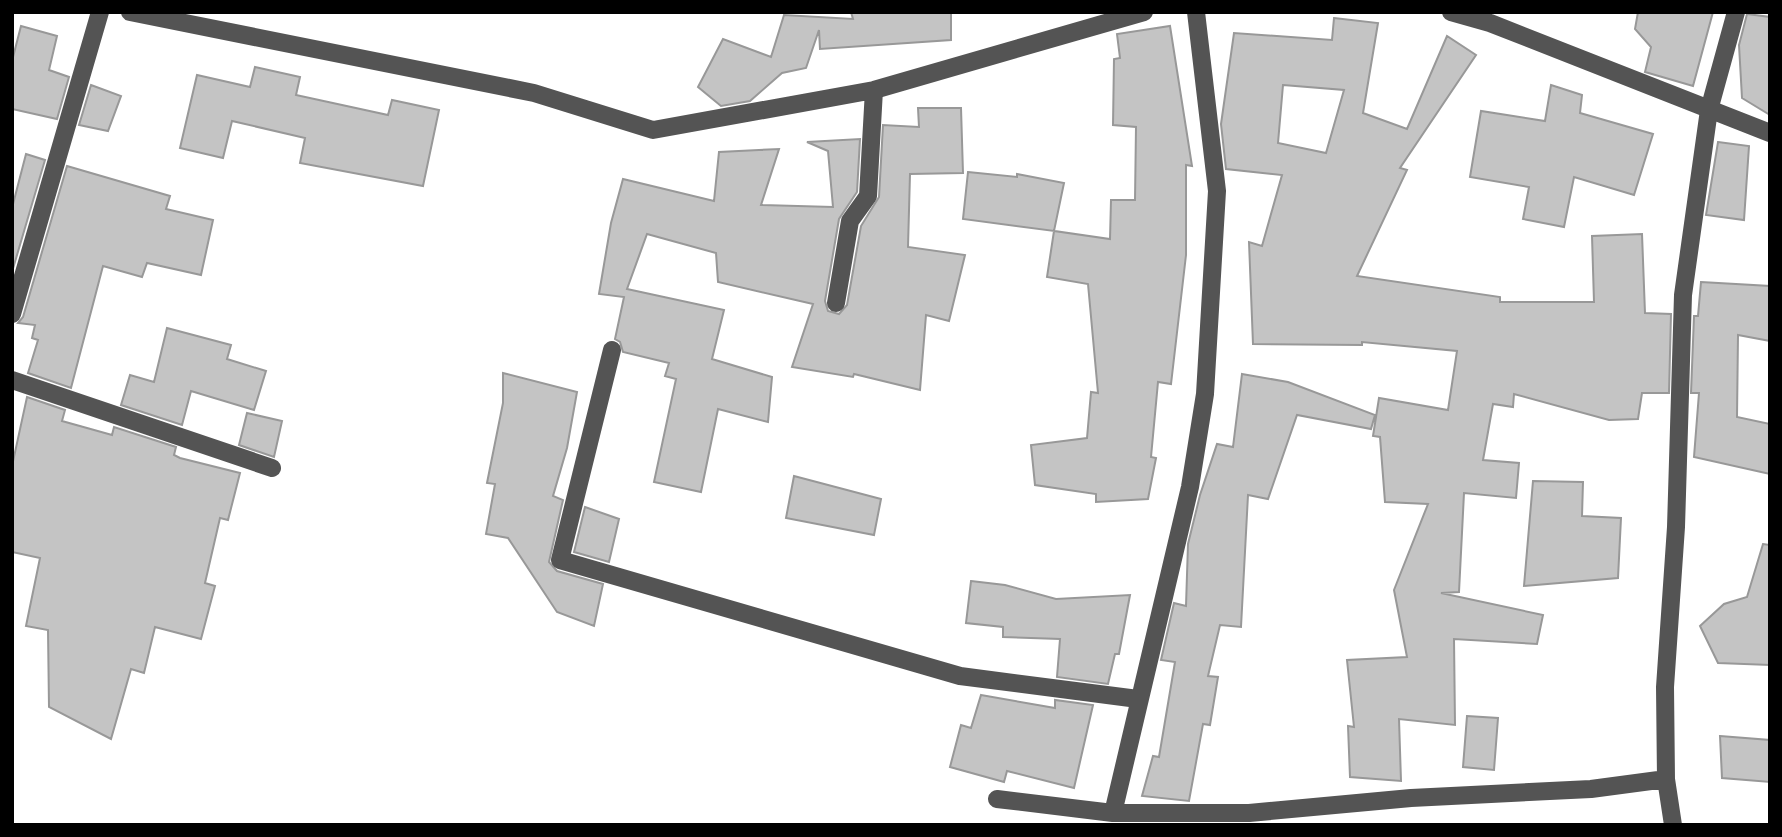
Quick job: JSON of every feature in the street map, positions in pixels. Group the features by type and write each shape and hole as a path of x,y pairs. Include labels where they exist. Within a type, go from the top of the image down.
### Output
{"street":[{"path":"12,314 100,12"},
{"path":"130,12 534,93 653,130 874,90 1144,12"},
{"path":"1113,813 1190,487 1205,394 1217,191 1196,12"},
{"path":"1451,12 1490,23 1770,133"},
{"path":"1673,825 1667,779 1665,687 1676,527 1683,295 1709,110 1735,12"},
{"path":"836,303 850,221 868,196 874,90"},
{"path":"612,350 560,560 960,676 1138,699"},
{"path":"12,380 272,468"},
{"path":"997,799 1113,813 1249,813 1410,799 1591,789 1667,779"}],"building":[{"path":"851,12 951,12 951,40 820,49 819,30 806,68 782,73 750,101 721,106 698,87 723,39 771,57 784,15 853,19"},
{"path":"1638,12 1713,12 1693,86 1645,72 1651,47 1635,29"},
{"path":"1747,14 1770,17 1770,115 1742,98 1739,45"},
{"path":"1334,18 1378,23 1363,113 1407,129 1447,36 1476,55 1400,168 1407,170 1357,276 1500,297 1500,302 1594,302 1592,236 1642,234 1645,313 1671,314 1669,393 1642,393 1638,419 1609,420 1514,394 1513,407 1493,404 1483,460 1519,463 1516,498 1464,493 1459,592 1441,593 1543,615 1537,644 1454,639 1455,725 1399,719 1401,781 1350,777 1348,726 1354,727 1347,660 1407,657 1394,590 1428,504 1385,502 1380,437 1373,436 1379,398 1448,410 1457,351 1362,342 1362,345 1253,344 1249,242 1262,246 1282,175 1226,169 1221,124 1234,33 1332,40","holes":["1283,85 1344,90 1326,153 1278,143"]},
{"path":"21,26 57,36 49,70 69,77 57,119 12,109 12,61"},
{"path":"1170,26 1192,166 1186,165 1186,255 1171,384 1158,382 1151,457 1156,458 1148,499 1096,502 1096,494 1035,485 1031,445 1087,438 1091,392 1098,393 1088,284 1047,277 1054,231 1110,239 1111,200 1135,200 1136,127 1113,125 1114,59 1120,58 1117,34"},
{"path":"255,67 300,77 296,95 388,115 392,100 439,110 423,186 300,163 305,138 232,121 223,158 180,148 197,75 250,87"},
{"path":"91,85 121,96 108,131 79,125"},
{"path":"1551,85 1582,95 1580,113 1653,134 1634,195 1574,177 1564,227 1523,219 1529,187 1470,177 1481,111 1545,121"},
{"path":"918,108 961,108 963,173 910,174 908,247 965,255 949,321 926,315 920,390 854,374 853,377 792,367 813,304 718,282 716,253 647,234 627,289 724,310 712,359 772,377 768,422 718,409 701,492 654,482 676,379 665,376 669,363 623,352 620,342 615,339 624,297 599,294 611,223 623,179 714,201 719,152 779,149 761,205 833,207 828,151 807,142 860,139 857,192 839,219 825,301 828,311 839,314 847,305 861,226 879,197 883,125 919,127"},
{"path":"1718,142 1749,146 1744,220 1706,215"},
{"path":"26,154 45,160 12,272 12,208"},
{"path":"67,166 170,196 166,209 213,220 201,275 147,263 142,277 103,266 71,388 28,373 38,340 32,338 35,325 18,323 23,317"},
{"path":"968,172 1017,177 1017,174 1064,183 1054,231 963,219"},
{"path":"1701,282 1770,286 1770,341 1738,335 1737,417 1770,424 1770,474 1694,457 1699,393 1691,393 1694,316 1698,316"},
{"path":"167,328 231,345 227,359 266,371 254,410 191,391 182,425 121,405 130,375 154,382"},
{"path":"503,373 577,392 567,448 553,496 563,500 549,562 557,571 603,584 594,626 557,612 508,538 486,534 495,484 487,483 503,403"},
{"path":"1242,374 1288,382 1375,415 1371,429 1297,415 1268,499 1248,495 1241,627 1220,625 1208,676 1218,677 1210,725 1203,724 1189,801 1142,796 1153,756 1159,757 1175,662 1161,660 1174,603 1186,606 1188,544 1200,495 1217,444 1233,447"},
{"path":"27,397 65,410 62,421 112,435 114,427 176,447 174,455 180,458 240,473 228,520 220,518 205,583 215,586 201,639 155,627 144,673 131,669 111,739 49,707 48,630 26,626 40,558 12,552 12,466"},
{"path":"247,413 282,421 274,457 239,445"},
{"path":"794,476 881,499 874,535 786,518"},
{"path":"1533,481 1583,482 1582,516 1621,518 1618,578 1524,586"},
{"path":"585,507 619,519 609,562 574,552"},
{"path":"1763,544 1770,545 1770,665 1718,663 1700,626 1724,604 1747,597"},
{"path":"971,581 1005,585 1056,599 1130,595 1119,654 1115,654 1108,684 1057,677 1060,639 1003,637 1003,627 966,623"},
{"path":"981,695 1055,708 1055,700 1093,705 1074,788 1007,771 1004,782 950,767 961,725 971,728"},
{"path":"1467,716 1498,718 1494,770 1463,767"},
{"path":"1720,736 1770,740 1770,782 1722,778"}]}
